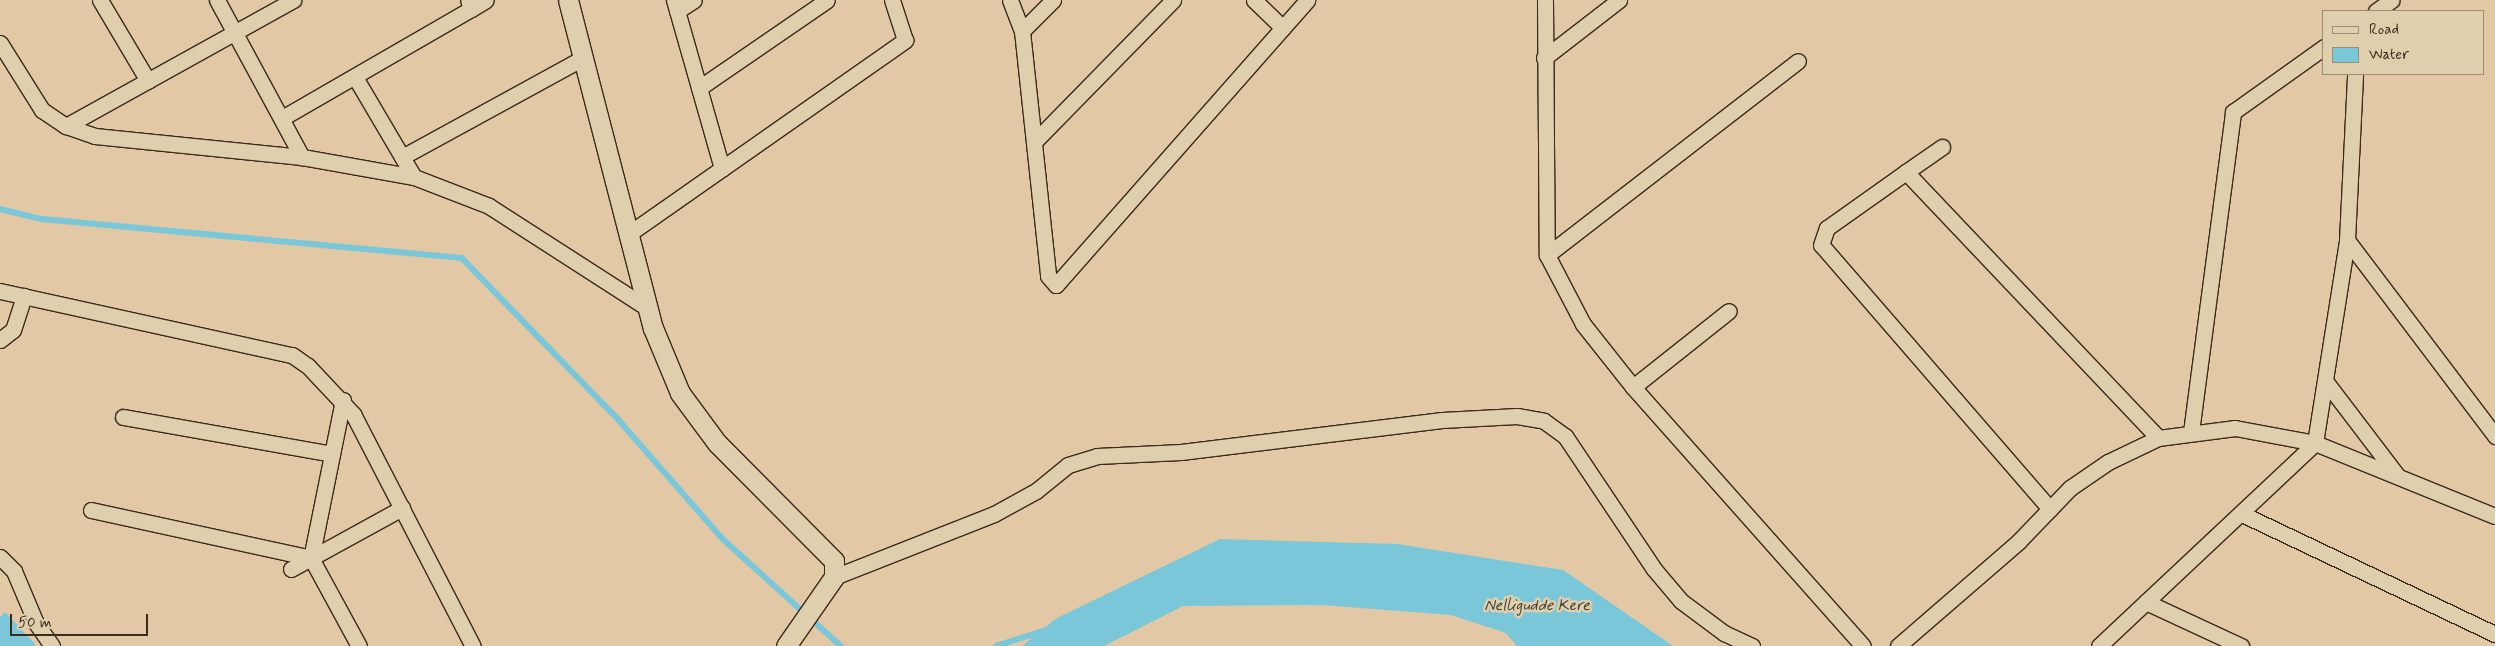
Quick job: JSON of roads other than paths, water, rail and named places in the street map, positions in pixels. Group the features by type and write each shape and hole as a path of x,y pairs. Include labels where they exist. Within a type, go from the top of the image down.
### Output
{"street":[{"path":"100,0 148,82"},
{"path":"218,0 302,157"},
{"path":"66,126 237,33 293,0"},
{"path":"282,118 355,77 469,5 486,0"},
{"path":"568,0 647,308 680,393 717,443 827,548 834,561 834,577"},
{"path":"694,0 676,6 722,168"},
{"path":"699,88 827,0"},
{"path":"627,235 905,40 892,0"},
{"path":"1010,0 1022,31 1036,140 1048,276 1056,285 1307,0"},
{"path":"1022,31 1053,0"},
{"path":"1036,140 1173,0"},
{"path":"1254,0 1283,28"},
{"path":"1545,0 1546,255 1583,324 1633,387 1863,646"},
{"path":"1544,58 1619,0"},
{"path":"2377,10 2392,0"},
{"path":"0,43 42,110 66,126 95,136 302,157 414,177 489,206 647,308"},
{"path":"2191,432 2233,112 2322,48"},
{"path":"402,157 582,58"},
{"path":"1546,255 1798,62"},
{"path":"2099,646 2242,514 2315,443 2347,240 2355,75"},
{"path":"355,77 414,177"},
{"path":"1942,147 1827,228 1821,245 2050,509"},
{"path":"1906,172 2158,438"},
{"path":"2347,240 2495,436"},
{"path":"0,291 292,355 343,400 402,508 473,646"},
{"path":"0,340 13,330 24,296"},
{"path":"1633,387 1729,311"},
{"path":"2326,382 2396,474"},
{"path":"343,400 312,558 359,646"},
{"path":"786,646 834,577 994,514 1036,491 1068,465 1096,456 1181,452 1442,420 1517,416 1544,421 1565,436 1654,569 1681,600 1724,633 1752,646"},
{"path":"123,417 332,454"},
{"path":"1898,646 2050,509 2070,488 2108,462 2158,438 2191,432 2235,428 2315,443 2396,474 2495,516"},
{"path":"291,568 402,508"},
{"path":"91,510 312,558"},
{"path":"2242,514 2495,634"},
{"path":"0,558 14,571 36,622 52,646"},
{"path":"2146,602 2241,646"}],"water":[{"name":"Nelligudde Kere","path":"1220,539 1397,544 1563,570 1673,646 1517,646 1506,633 1451,615 1322,605 1183,606 1104,646 1022,646 1057,618"},
{"path":"5,612 36,646 0,646 0,617"}],"waterway":[{"path":"0,209 42,219 462,258 618,419 723,539 841,646"},
{"path":"996,646 1046,630"}]}
